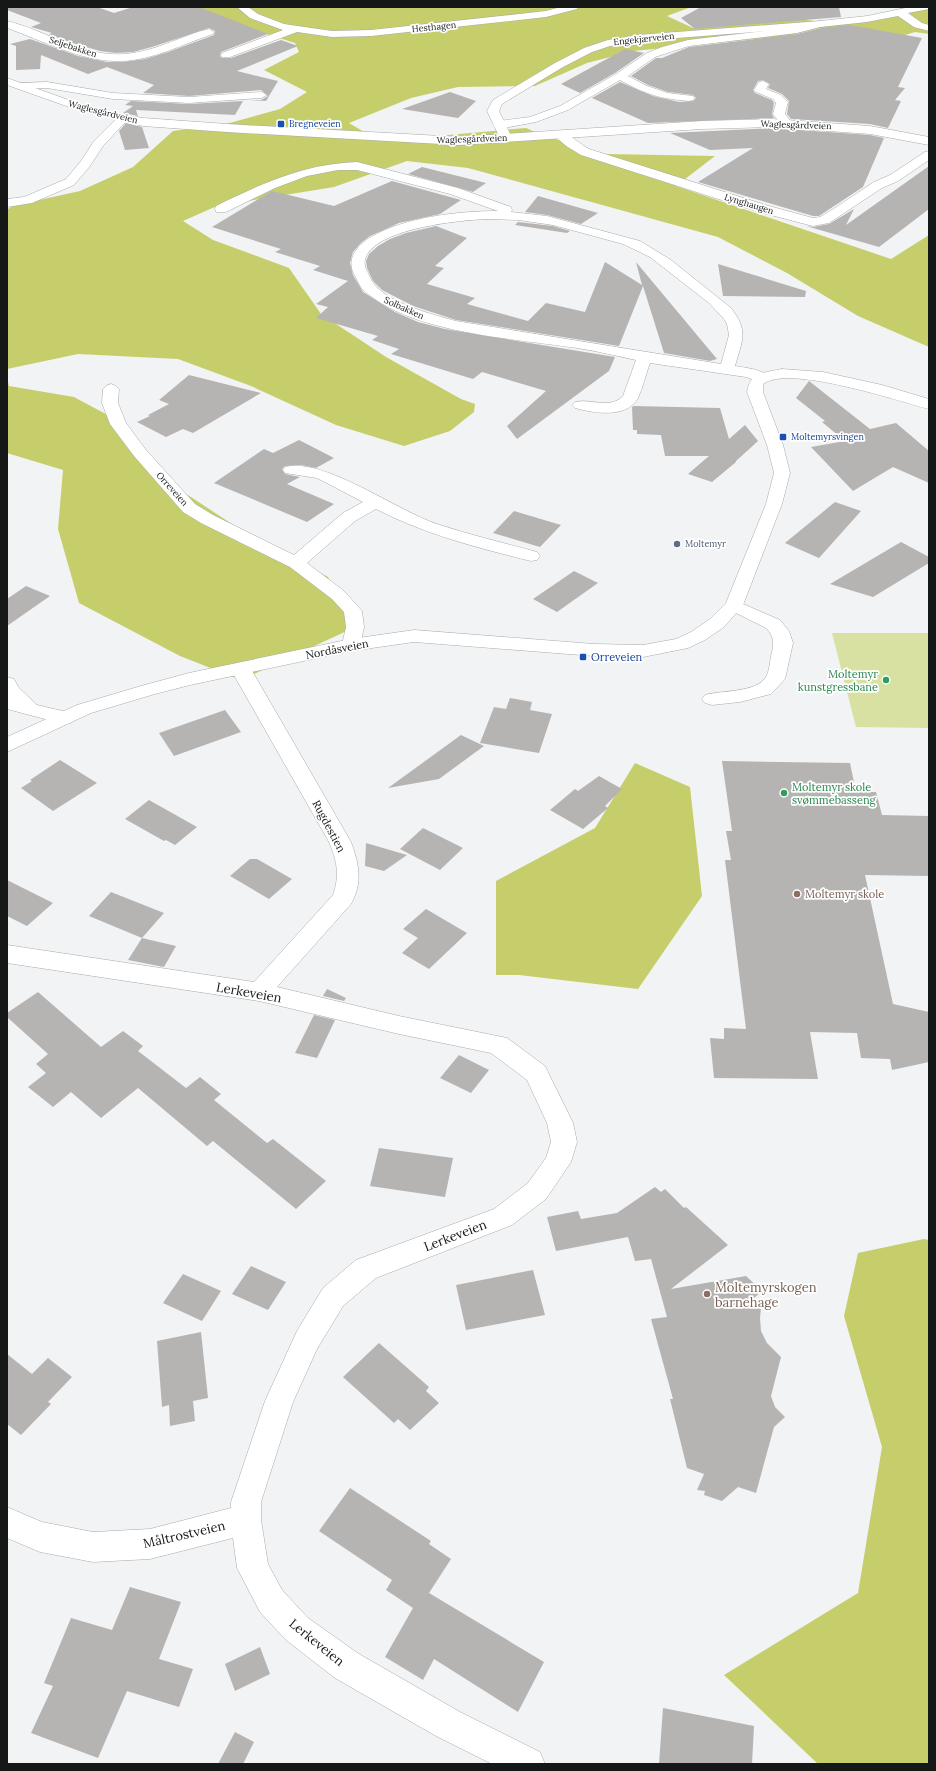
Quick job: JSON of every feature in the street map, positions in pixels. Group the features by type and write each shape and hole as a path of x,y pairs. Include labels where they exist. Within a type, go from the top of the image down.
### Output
{"street":[{"name":"Hesthagen","path":"242,7 267,22 293,30 332,34 371,33 522,17 574,7"},
{"name":"Engekjærveien","path":"506,138 493,111 498,102 559,65 599,45 638,38 820,24 901,13 925,7"},
{"path":"901,13 918,25 929,28"},
{"name":"Seljebakken","path":"7,24 89,54 109,57 132,56 145,53 209,32"},
{"name":"Engekjærveien","path":"645,58 666,49 688,43 797,30 820,24"},
{"name":"Hesthagen","path":"226,55 293,30"},
{"name":"Waglesgårdveien","path":"499,125 532,120 552,113 620,76 645,58"},
{"path":"620,76 643,88 666,96 689,98"},
{"name":"Waglesgårdveien","path":"7,81 73,105 123,118 143,122 219,127 459,141 702,125 786,124 870,130 929,141"},
{"path":"763,84 760,90 777,97 782,102 779,114 786,124"},
{"name":"Waglesgårdveien","path":"20,86 47,85 113,96 189,100 261,95"},
{"path":"7,207 70,182 86,163 98,144 123,118"},
{"name":"Lynghaugen","path":"561,135 571,144 592,154 764,209 813,222 824,220 840,211 878,185 894,178 929,155"},
{"name":"Solbakken","path":"221,209 300,173 329,167 357,166 454,191 520,217"},
{"path":"7,203 27,200"},
{"name":"Solbakken","path":"725,369 728,366 736,332 732,321 715,301 649,251 615,238 535,218 486,215 448,218 418,224 395,231 366,246 360,253 357,263 359,274 370,289 382,298 403,309 428,319 499,333 579,344 646,357 725,369 750,372 762,378"},
{"path":"580,405 594,408 611,407 627,402 630,398 646,357"},
{"path":"712,699 740,696 764,690 775,679 784,643 780,631 773,624 734,605 774,504 782,473 775,445 755,392 756,383 762,378 782,374 823,377 877,388 929,404"},
{"name":"Orreveien","path":"111,389 110,402 118,424 140,453 189,508 207,520 296,563 338,594 352,611 355,627 351,645"},
{"path":"291,470 312,472 323,475 406,518 431,528 532,556"},
{"path":"296,563 349,517 376,502"},
{"name":"Nordåsveien","path":"7,745 84,709 148,690 189,679 351,645 414,636 594,650 643,651 681,644 698,636 717,623 734,605"},
{"name":"Rugdestien","path":"241,669 248,684 340,842 349,863 349,879 342,898 259,992"},
{"path":"7,683 10,691 31,709"},
{"path":"7,703 64,718"},
{"name":"Lerkeveien","path":"7,954 259,992 399,1025 498,1045 536,1073 560,1123 564,1142 558,1162 537,1191 503,1217 366,1269 333,1297 307,1340 279,1401 246,1502 246,1520 253,1568 271,1601 297,1629 347,1666 448,1724 528,1764"},
{"name":"Måltrostveien","path":"7,1522 40,1537 93,1547 150,1544 246,1520"}],"green space":[{"path":"196,7 691,7 667,16 693,28 796,19 834,23 906,7 929,7 929,34 915,32 886,41 821,28 787,36 633,51 587,63 535,86 458,87 411,98 349,123 366,133 437,136 526,128 542,135 605,154 715,156 676,186 891,259 929,235 929,347 858,316 787,273 718,237 468,168 407,161 334,187 217,206 183,221 213,240 289,268 321,314 386,357 461,399 475,404 474,412 450,431 404,446 336,425 251,386 178,359 78,354 7,369 7,210 12,206 80,191 133,167 173,131 226,124 280,109 307,92 264,70 299,52 295,43 238,25"},
{"path":"7,378 9,386 74,397 115,419 159,476 235,526 328,577 351,629 241,680 180,656 79,603 58,529 63,470 7,453"},
{"name":"Moltemyr kunstgressbane","path":"832,633 929,633 929,728 856,727"},
{"path":"635,763 690,787 702,896 638,989 519,975 496,975 496,881 595,828"},
{"path":"924,1239 929,1240 929,1764 818,1764 724,1675 858,1593 882,1447 844,1316 858,1253"}],"building":[{"path":"7,7 97,7 114,13 133,7 199,7 268,34 221,52 220,56 222,58 231,58 281,40 298,46 237,71 278,81 266,101 250,100 261,100 268,96 261,90 189,96 143,93 154,85 107,67 88,74 41,55 40,69 16,70 16,46 10,44 30,39 78,56 107,62 122,62 145,59 168,52 214,35 215,31 209,28 152,47 133,52 116,53 100,51 69,42 49,34 52,33 31,27 41,23 7,10"},
{"path":"701,7 839,7 841,17 695,29 681,18"},
{"path":"850,25 922,38 898,87 905,88 895,100 901,101 888,128 870,124 791,119 787,114 789,101 782,94 768,88 770,84 763,80 758,81 753,90 755,93 772,100 774,103 772,114 774,118 648,123 592,98 620,82 653,96 679,102 693,101 696,98 693,95 668,92 648,85 631,76 656,58 662,58 689,47 797,34 821,28"},
{"path":"625,49 644,53 615,73 580,93 561,84"},
{"path":"450,92 476,101 458,118 402,109"},
{"path":"131,101 189,104 243,101 235,115 136,110 138,116 123,113 133,106 125,105"},
{"path":"126,123 142,127 149,148 125,150 119,131"},
{"path":"772,128 870,135 884,138 863,187 819,216 813,216 698,182 753,148 710,150 670,133"},
{"path":"929,166 929,209 879,247 806,226 813,227 829,224 854,209 846,225"},
{"path":"422,167 486,183 473,192 408,174"},
{"path":"392,181 461,200 440,214 399,223 370,236 361,243 353,252 350,263 353,275 363,292 395,312 418,322 445,329 615,357 609,371 517,439 507,426 546,391 482,372 473,379 391,354 399,349 372,340 378,336 316,318 328,307 316,304 348,281 313,270 320,266 275,252 281,249 212,227 272,191 334,206"},
{"path":"538,196 598,213 581,224 547,215 525,212"},
{"path":"518,222 553,226 570,231 567,233 515,225"},
{"path":"436,226 467,238 435,266 444,268 427,284 475,298 467,304 528,321 546,303 585,312 605,262 642,285 636,262 717,359 710,361 664,353 643,286 619,346 456,320 413,306 382,290 373,281 367,268 366,261 369,254 378,246 390,239 406,233"},
{"path":"718,264 806,291 805,297 723,296"},
{"path":"189,375 261,393 193,433 183,429 166,437 137,422 169,404 159,400"},
{"path":"809,381 870,429 896,423 929,451 929,483 893,467 853,491 811,447 845,441 822,422 825,421 796,398"},
{"path":"632,407 720,408 729,439 745,425 758,441 712,482 688,474 709,456 665,456 661,435 637,434 637,430 633,430"},
{"path":"299,440 334,458 316,468 301,465 285,466 282,469 285,474 300,477 287,484 334,504 307,522 214,483 264,449 273,453"},
{"path":"835,502 861,511 819,558 785,543"},
{"path":"514,511 561,525 540,547 493,533"},
{"path":"901,542 929,557 929,563 873,597 830,584"},
{"path":"574,571 598,583 557,612 533,599"},
{"path":"26,586 50,596 7,626 7,599"},
{"path":"510,698 532,702 530,710 552,714 539,753 480,743 494,707 506,709"},
{"path":"225,710 241,732 174,756 159,733"},
{"path":"461,735 484,746 439,779 388,788"},
{"path":"60,760 97,783 53,811 21,788 32,781 30,780"},
{"path":"722,761 850,763 856,792 876,792 882,815 929,816 929,876 865,875 893,1004 929,1012 929,1062 892,1070 890,1059 861,1058 857,1033 810,1032 818,1079 714,1078 710,1038 724,1039 724,1028 746,1029 725,860 731,860 726,831 732,831"},
{"path":"599,776 622,789 605,806 608,808 583,829 550,810 575,789 578,791"},
{"path":"149,800 197,827 175,845 166,840 164,841 125,819"},
{"path":"423,828 463,848 440,870 400,849"},
{"path":"366,843 407,855 384,871 365,866"},
{"path":"250,859 257,859 292,879 269,899 230,876"},
{"path":"7,880 53,903 27,926 7,916"},
{"path":"111,892 164,913 142,938 89,916"},
{"path":"426,909 467,933 429,969 402,953 418,938 403,929"},
{"path":"142,938 176,946 164,967 128,960"},
{"path":"327,989 346,998 344,1001 323,996"},
{"path":"38,992 101,1047 123,1031 143,1046 138,1051 186,1088 200,1077 221,1094 214,1100 267,1143 273,1139 326,1181 296,1209 213,1141 207,1146 138,1088 101,1118 71,1092 53,1107 28,1087 46,1073 36,1064 48,1054 7,1017 7,1013"},
{"path":"314,1015 335,1020 317,1058 295,1053"},
{"path":"459,1055 489,1070 471,1093 440,1078"},
{"path":"379,1148 453,1158 445,1197 370,1186"},
{"path":"655,1187 661,1192 665,1189 684,1208 686,1207 728,1245 671,1289 746,1276 762,1291 753,1299 761,1308 761,1331 767,1343 781,1357 771,1396 775,1407 785,1417 774,1427 756,1493 738,1487 722,1501 704,1495 705,1491 697,1490 704,1474 687,1468 670,1399 673,1399 651,1319 667,1317 651,1259 635,1261 628,1237 556,1251 547,1217 578,1211 581,1219 617,1213"},
{"path":"251,1266 286,1282 268,1310 232,1294"},
{"path":"533,1270 545,1315 466,1330 456,1285"},
{"path":"183,1274 221,1291 202,1321 163,1303"},
{"path":"201,1332 208,1398 193,1401 195,1421 170,1426 169,1405 162,1407 157,1341"},
{"path":"379,1343 429,1387 426,1391 439,1403 410,1430 398,1419 394,1423 343,1377"},
{"path":"7,1354 32,1374 48,1358 72,1377 48,1402 51,1404 21,1435 7,1424"},
{"path":"350,1488 431,1541 429,1544 451,1559 429,1593 544,1662 518,1712 434,1659 423,1680 385,1657 413,1608 386,1590 392,1580 319,1531"},
{"path":"130,1587 181,1602 159,1659 193,1669 179,1707 127,1691 98,1758 31,1733 53,1686 44,1683 71,1618 112,1630"},
{"path":"260,1647 270,1674 235,1691 225,1664"},
{"path":"663,1708 754,1726 752,1764 659,1764"},
{"path":"235,1732 254,1742 243,1764 218,1764"}],"place":[{"name":"Bregneveien","path":"281,124"},
{"name":"Moltemyrsvingen","path":"783,437"},
{"name":"Moltemyr","path":"677,544"},
{"name":"Orreveien","path":"583,657"},
{"name":"Moltemyr kunstgressbane","path":"886,680"},
{"name":"Moltemyr skole svømmebasseng","path":"784,793"},
{"name":"Moltemyr skole","path":"797,894"},
{"name":"Moltemyrskogen barnehage","path":"707,1294"}]}
